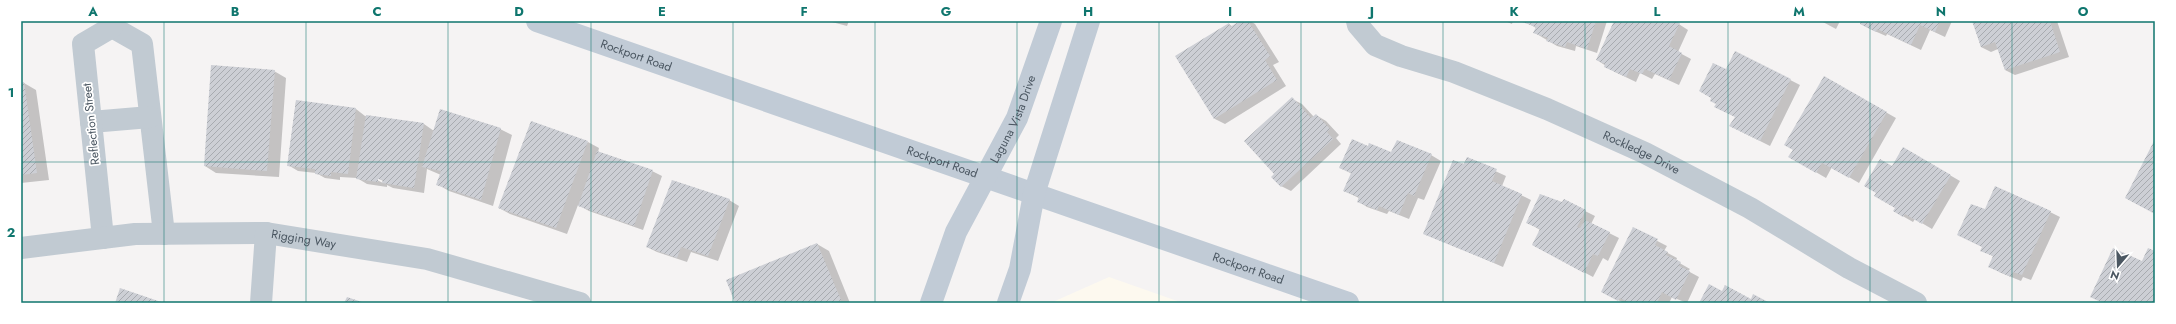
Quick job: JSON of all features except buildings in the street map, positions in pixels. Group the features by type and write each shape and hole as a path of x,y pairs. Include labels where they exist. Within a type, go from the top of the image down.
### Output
{"street":[{"name":"Rockport Road","path":"537,21 570,26 1034,194 1348,303"},
{"name":"Laguna Vista Drive","path":"931,303 956,232 1017,118 1051,21"},
{"path":"1008,303 1020,269 1034,194 1089,21"},
{"name":"Rockledge Drive","path":"1358,23 1374,45 1401,56 1454,72 1547,109 1644,153 1750,208 1849,268 1916,303"},
{"name":"Reflection Street","path":"103,238 83,44 112,24 142,44 164,234"},
{"path":"90,122 150,117"},
{"path":"261,303 266,233"},
{"name":"Rigging Way","path":"21,248 135,234 266,233 427,259 580,303"}],"shaded area":[{"path":"1109,277 1183,303 1054,303 1055,301"}]}
